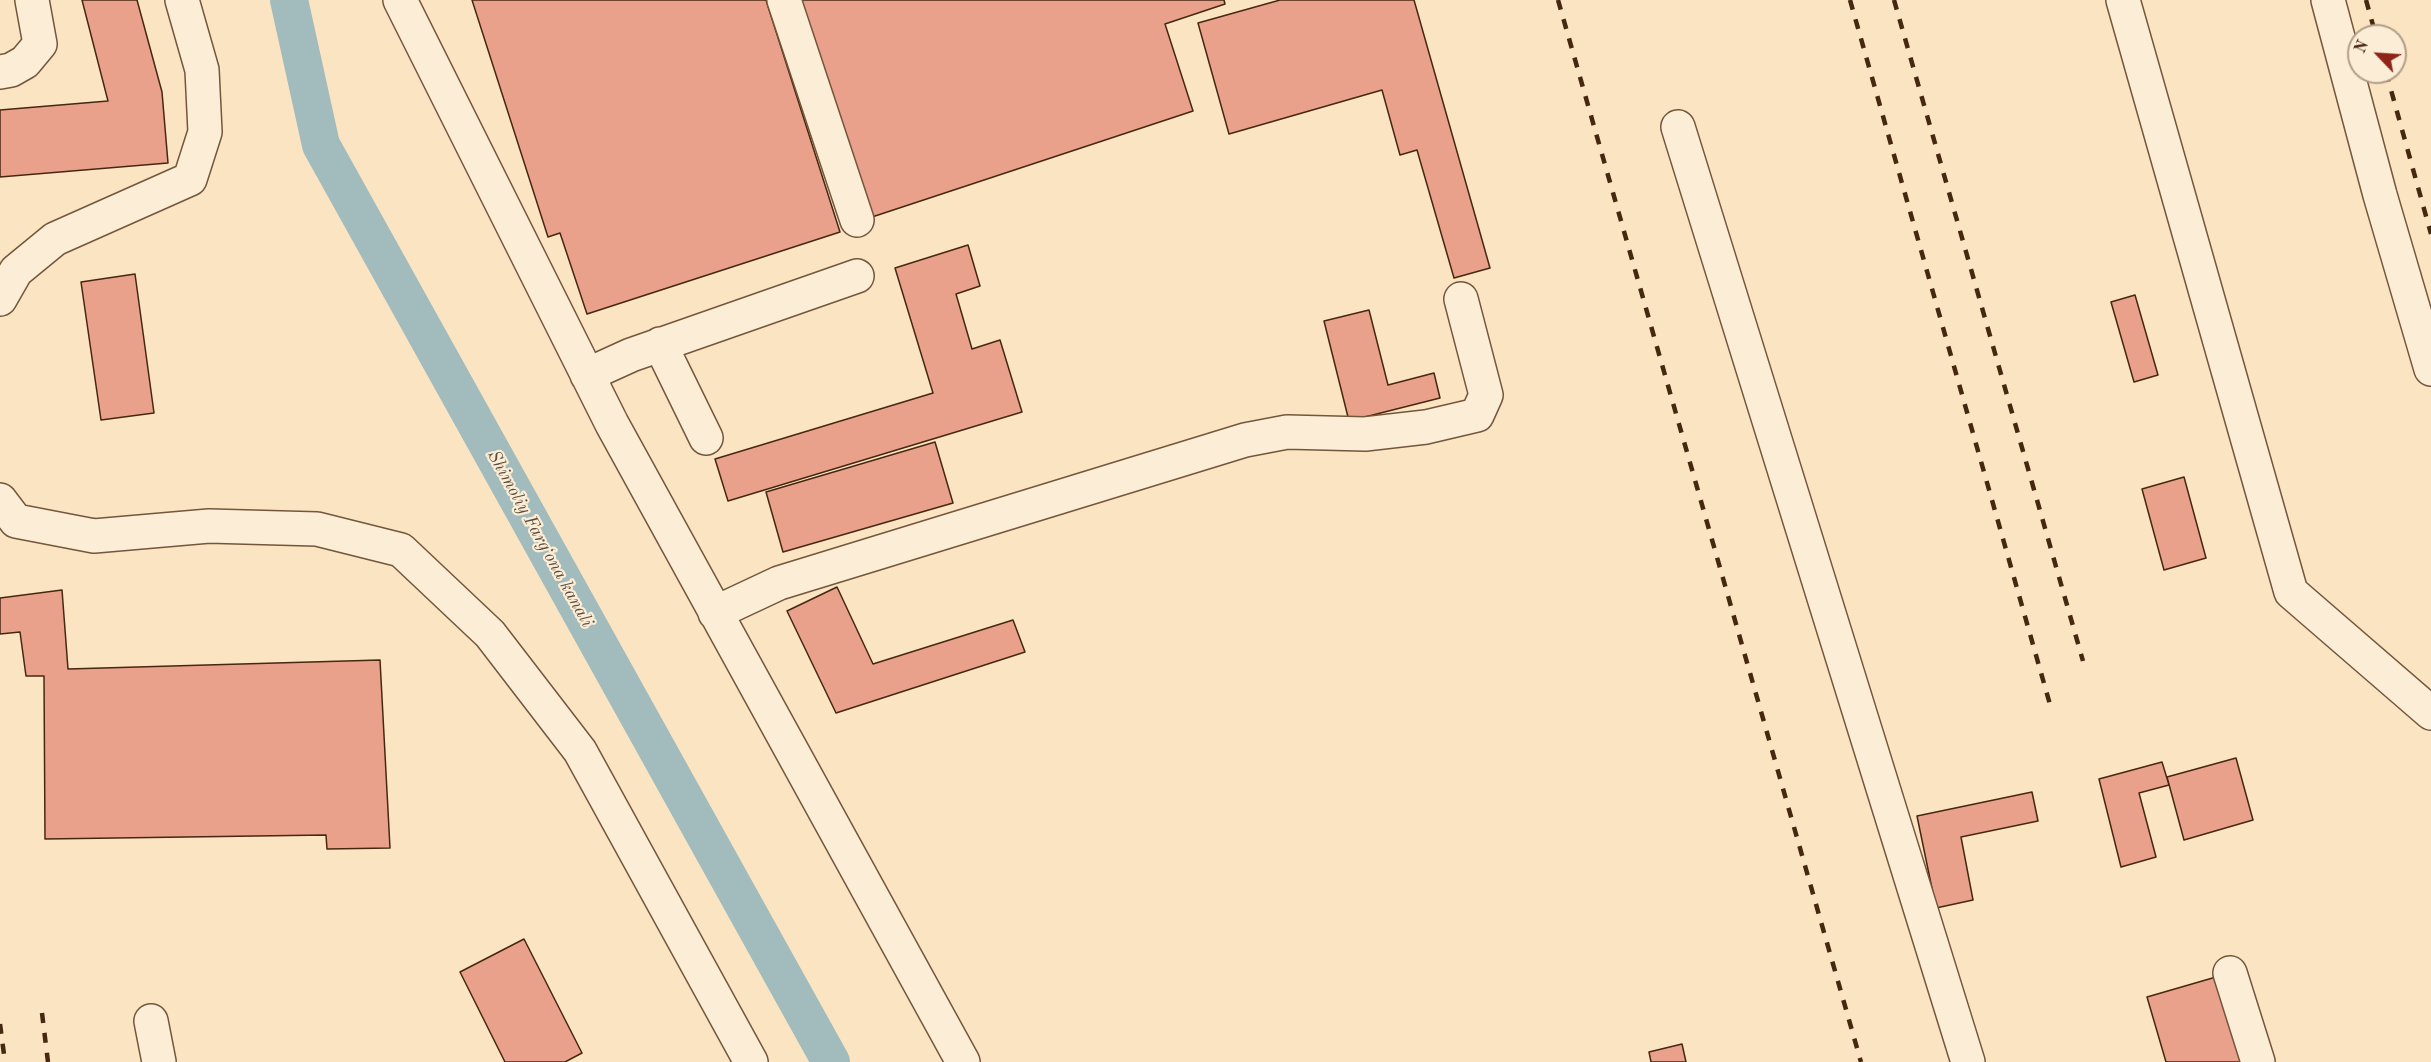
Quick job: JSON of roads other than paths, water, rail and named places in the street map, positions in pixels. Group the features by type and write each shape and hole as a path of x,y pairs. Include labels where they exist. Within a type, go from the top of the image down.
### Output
{"street":[{"path":"0,72 11,70 26,62 40,44 32,0"},
{"path":"0,299 16,271 55,238 190,179 205,132 202,70 182,0"},
{"path":"400,0 587,375 715,613 963,1062"},
{"path":"784,0 857,220"},
{"path":"2123,0 2291,592 2431,713"},
{"path":"2328,0 2380,195 2431,369"},
{"path":"1678,127 1968,1062"},
{"path":"587,375 631,354 857,276"},
{"path":"715,613 779,583 1245,440 1287,432 1365,434 1426,427 1477,416 1486,395 1461,299"},
{"path":"660,344 706,438"},
{"path":"0,500 16,521 94,536 209,526 317,529 401,550 490,634 580,751 752,1062"},
{"path":"2230,973 2258,1062"},
{"path":"151,1021 159,1062"}],"waterway":[{"name":"Shimoliy Fargʻona kanali","path":"289,0 321,145 831,1062"}],"railway":[{"path":"1558,0 1861,1062"},
{"path":"1850,0 2051,708"},
{"path":"1894,0 2083,661"},
{"path":"2366,0 2373,24"},
{"path":"2389,84 2431,234"},
{"path":"42,1013 48,1062"},
{"path":"0,1024 5,1062"}]}
